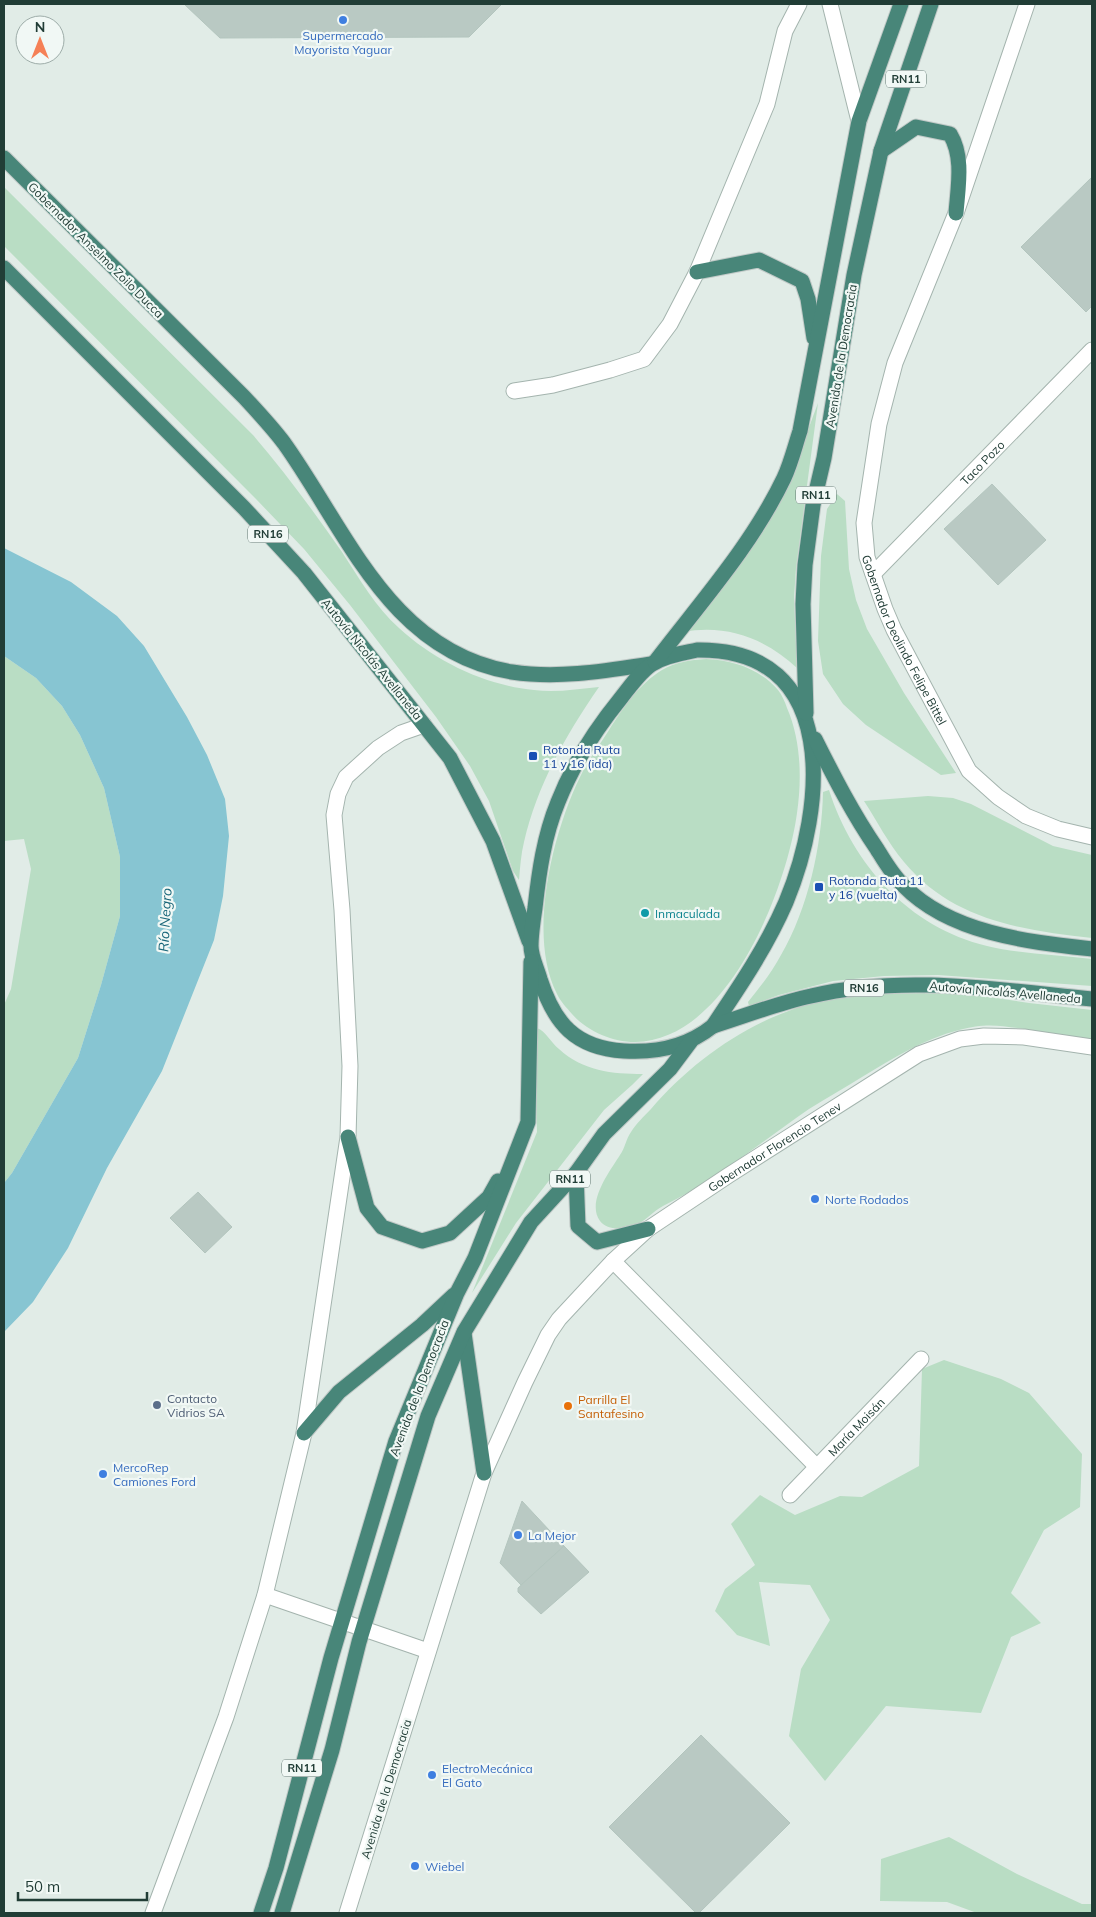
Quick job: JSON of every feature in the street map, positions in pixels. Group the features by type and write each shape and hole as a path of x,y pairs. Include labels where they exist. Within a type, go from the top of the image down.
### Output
{"highway":[{"name":"Avenida de la Democracia","path":"653,663 730,565 773,500 785,476 800,431 860,121 901,4"},
{"name":"Avenida de la Democracia","path":"807,721 803,604 809,536 824,458 854,275 881,151 932,5"},
{"path":"881,151 916,128 950,134 956,144 959,155 956,213"},
{"name":"Gobernador Anselmo Zoilo Ducca","path":"4,158 268,423 291,454 365,570 388,599 429,637 467,659 485,666 512,672 543,675 575,674 653,663"},
{"path":"697,272 758,260 802,281 808,300 816,349"},
{"name":"Autovía Nicolás Avellaneda","path":"4,268 152,414 244,508 304,573 450,758 477,808 503,868 531,948"},
{"name":"RN11","path":"698,650 733,652 747,657 776,674 797,699 807,721 813,759 813,783 807,829 795,875 779,916 753,965 713,1026 675,1047 659,1051 609,1050 586,1043 574,1036 553,1012 547,1000 531,948 544,844 558,803 584,750 606,715 653,663 677,654 698,650"},
{"path":"807,721 847,803 870,839 904,886 925,903 963,924 984,931 1029,942 1092,949"},
{"name":"Avenida de la Democracia","path":"261,1913 276,1868 331,1658 396,1441 457,1293 475,1258 528,1122 528,1034 531,948"},
{"name":"Autovía Nicolás Avellaneda","path":"713,1026 812,995 860,988 942,986 1092,999"},
{"name":"Avenida de la Democracia","path":"282,1913 332,1750 359,1642 365,1628 428,1416 464,1332 531,1222 576,1173 604,1134 670,1069 693,1038"},
{"path":"348,1137 367,1208 382,1227 422,1241 450,1233 488,1197 515,1154"},
{"path":"576,1173 578,1226 597,1242 648,1229"},
{"path":"304,1433 338,1392 457,1293"},
{"path":"464,1332 484,1472"}],"street":[{"path":"514,390 553,385 644,359 670,324 697,272 768,104 785,31 799,4"},
{"name":"Avenida de la Democracia","path":"830,4 860,121"},
{"name":"Gobernador Deolindo Felipe Bittel","path":"1028,4 956,213 896,363 879,424 864,523 867,557 885,609 894,630 969,771 998,797 1026,816 1058,829 1092,837"},
{"name":"Taco Pozo","path":"873,574 1092,350"},
{"path":"153,1913 226,1717 265,1595 304,1433 348,1137 350,1066 342,910 334,815 338,794 346,777 378,748 401,733 424,725"},
{"name":"Gobernador Florencio Tenev","path":"525,1382 548,1335 559,1319 613,1261 648,1229 729,1174 894,1070 936,1047 960,1039 998,1036 1092,1047"},
{"path":"613,1261 817,1467"},
{"name":"María Moisán","path":"790,1495 921,1359"},
{"name":"Avenida de la Democracia","path":"347,1913 484,1472 525,1382"},
{"path":"265,1595 428,1651"}],"green space":[{"path":"4,187 253,435 310,507 375,602 413,640 462,670 497,683 542,691 599,687 564,742 537,800 524,842 519,880 513,871 489,801 470,766 436,717 350,605 304,549 256,499 4,246"},
{"path":"818,403 796,568 794,598 797,668 772,649 744,636 714,630 683,632 795,465"},
{"path":"837,494 845,501 849,569 856,600 867,629 904,693 956,773 941,775 866,725 843,704 823,674 818,641 821,556 827,509"},
{"path":"4,656 36,678 62,706 80,735 104,788 120,857 120,916 78,1058 12,1173 4,1183 4,1005 11,989 31,869 24,839 4,841"},
{"path":"706,659 726,661 754,671 771,683 783,699 792,720 798,746 800,773 799,800 791,844 781,880 766,918 747,955 724,989 698,1016 668,1035 635,1042 609,1038 585,1026 572,1014 558,997 548,969 544,942 544,911 554,849 573,793 584,769 632,697 646,682 667,667 683,662"},
{"path":"829,790 839,817 869,867 888,889 909,908 933,924 959,937 987,946 1026,953 1092,959 1092,986 938,975 884,976 833,981 779,995 749,1006 748,1002 777,961 791,937 799,918 812,876 816,855 820,833 823,792"},
{"path":"928,796 953,798 971,804 1053,846 1092,855 1092,938 1039,931 989,919 944,897 923,882 898,855 864,801"},
{"path":"906,993 962,993 1092,1010 1092,1039 987,1025 933,1038 897,1056 815,1105 720,1173 683,1196 659,1208 645,1220 624,1228 611,1228 600,1221 596,1213 596,1205 601,1187 633,1129 685,1074 724,1044 745,1031 790,1010 831,999"},
{"path":"537,1028 568,1056 588,1067 609,1072 643,1074 604,1110 516,1223 472,1293 537,1132 534,1033"},
{"path":"944,1360 1001,1379 1029,1393 1082,1454 1080,1507 1044,1530 1011,1593 1041,1623 1011,1637 981,1713 886,1706 825,1781 789,1736 801,1669 830,1620 810,1585 759,1582 770,1646 737,1635 715,1611 725,1589 755,1565 731,1524 760,1495 795,1515 840,1496 862,1497 919,1466 922,1369"},
{"path":"949,1837 1017,1874 1082,1904 1092,1904 1092,1913 977,1913 947,1902 880,1901 881,1859"}],"water":[{"name":"Río Negro","path":"4,548 71,582 117,616 144,646 187,717 207,755 225,799 229,836 223,896 214,940 162,1071 107,1168 68,1248 33,1302 4,1332 4,1183 12,1173 78,1058 120,916 120,857 104,788 80,735 62,706 36,678 4,656"}],"building":[{"name":"Supermercado Mayorista Yaguar","path":"184,4 502,4 469,37 220,38"},
{"path":"1092,177 1092,306 1086,312 1021,247"},
{"path":"992,484 1046,540 998,585 944,529"},
{"path":"198,1192 232,1227 205,1253 170,1218"},
{"path":"522,1501 564,1546 521,1585 500,1563"},
{"path":"564,1546 589,1572 541,1614 518,1592 518,1588"},
{"path":"701,1735 790,1823 699,1913 696,1913 609,1827"}],"place":[{"name":"Supermercado Mayorista Yaguar","path":"343,20"},
{"name":"Rotonda Ruta 11 y 16 (ida)","path":"533,756"},
{"name":"Rotonda Ruta 11 y 16 (vuelta)","path":"819,887"},
{"name":"Inmaculada","path":"645,913"},
{"name":"Norte Rodados","path":"815,1199"},
{"name":"Contacto Vidrios SA","path":"157,1405"},
{"name":"Parrilla El Santafesino","path":"568,1406"},
{"name":"MercoRep Camiones Ford","path":"103,1474"},
{"name":"La Mejor","path":"518,1535"},
{"name":"ElectroMecánica El Gato","path":"432,1775"},
{"name":"Wiebel","path":"415,1866"}]}
